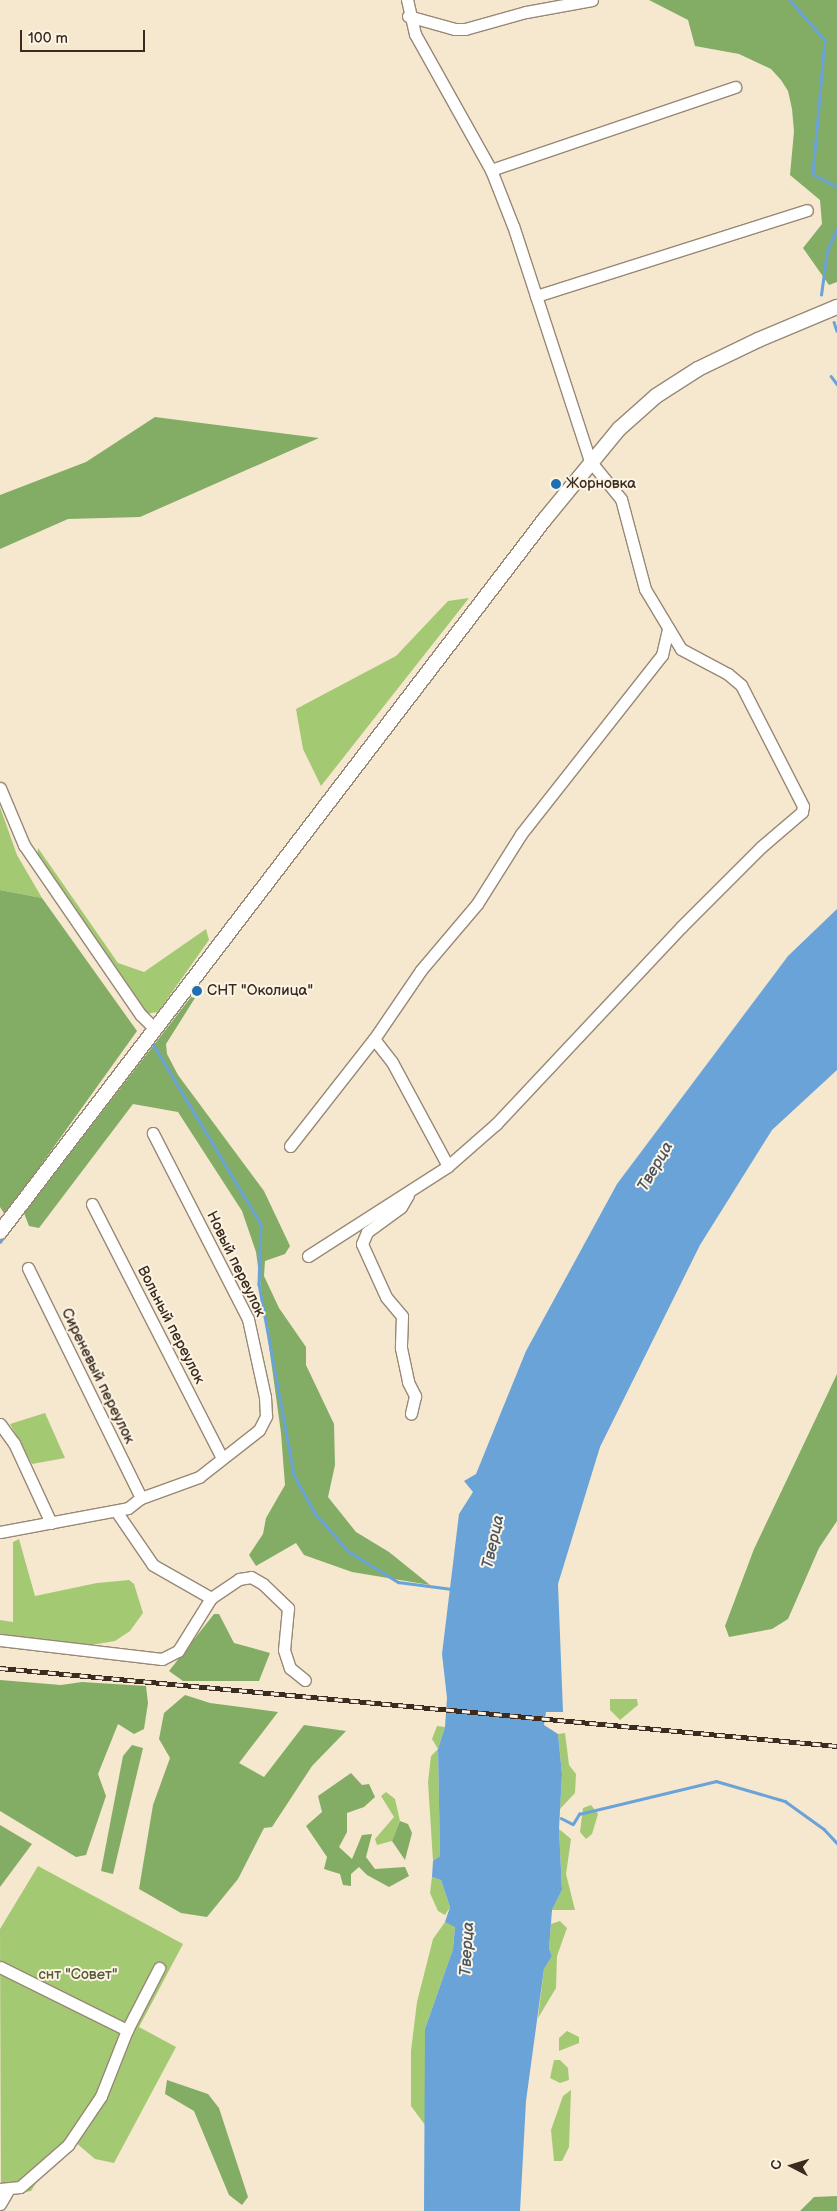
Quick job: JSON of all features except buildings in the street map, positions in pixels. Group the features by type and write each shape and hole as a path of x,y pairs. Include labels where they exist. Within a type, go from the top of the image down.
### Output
{"main road":[{"path":"0,1232 590,461 637,412 683,378 758,340 837,307"}],"street":[{"path":"308,1256 448,1166 496,1124 680,927 761,847 802,812 800,798 741,685 728,674 680,649 645,589 636,563 621,499 590,461 536,296 491,170 420,44 408,16 407,0"},
{"path":"408,16 456,29 465,29 526,12 592,0"},
{"path":"491,170 734,88"},
{"path":"536,296 807,210"},
{"path":"290,1146 374,1039 421,970 477,904 522,834 662,655 668,630"},
{"path":"0,788 24,845 106,966 155,1028"},
{"path":"374,1039 392,1062 448,1166"},
{"name":"Новый переулок","path":"154,1133 248,1319 265,1397 266,1416 259,1430 222,1458"},
{"path":"411,1191 400,1207 367,1232 362,1244 386,1297 402,1316 401,1348 408,1382 415,1396 411,1414"},
{"name":"Вольный переулок","path":"92,1204 222,1458"},
{"name":"Сиреневый переулок","path":"28,1268 141,1498"},
{"path":"0,1424 14,1443 50,1523"},
{"path":"0,1532 128,1508 141,1498 199,1477 222,1458"},
{"path":"116,1511 153,1565 211,1598"},
{"path":"0,1640 162,1659 178,1651 211,1598 239,1579 251,1578 263,1584 288,1608 284,1650 290,1668 305,1680"},
{"path":"0,1967 128,2030"},
{"path":"0,2204 4,2190 20,2187 68,2145 100,2096 128,2030 159,1968"}],"green space":[{"path":"649,0 837,0 837,282 829,285 803,248 822,224 820,200 790,175 794,131 792,109 788,91 781,80 771,69 739,54 695,46 688,20"},
{"path":"155,417 319,438 140,517 68,519 0,549 0,495 86,462"},
{"path":"469,598 321,786 303,749 296,709 396,656 448,601"},
{"path":"0,807 17,855 42,898 0,890"},
{"path":"38,848 118,963 144,972 206,929 209,940 158,1012 145,1014 37,858"},
{"path":"0,890 42,898 137,1031 5,1215 0,1207"},
{"path":"191,997 195,998 166,1044 167,1054 178,1075 264,1191 290,1246 285,1254 265,1261 264,1276 279,1308 306,1347 306,1365 334,1424 335,1465 328,1497 356,1532 389,1552 430,1585 352,1572 304,1555 296,1543 256,1566 249,1555 263,1534 266,1518 285,1485 281,1433 256,1252 242,1211 178,1112 133,1104 39,1228 29,1226 24,1213"},
{"path":"837,1374 837,1521 819,1548 788,1619 772,1629 729,1637 725,1626 754,1549"},
{"path":"45,1413 65,1458 32,1464 10,1424"},
{"path":"19,1539 35,1596 97,1583 129,1580 134,1584 143,1613 130,1631 115,1641 85,1646 0,1636 0,1620 13,1622 13,1542"},
{"path":"214,1614 219,1614 234,1643 270,1653 259,1681 183,1681 169,1671"},
{"path":"0,1680 61,1685 82,1682 146,1686 148,1703 144,1729 134,1734 118,1724 98,1774 106,1796 86,1855 76,1857 0,1811"},
{"path":"185,1695 210,1703 278,1712 239,1763 264,1777 304,1725 346,1731 312,1766 272,1827 264,1828 238,1879 207,1917 181,1913 139,1889 153,1805 170,1758 159,1739 164,1713"},
{"path":"610,1699 637,1699 638,1705 620,1720 610,1710"},
{"path":"437,1726 445,1727 438,1749 432,1739"},
{"path":"565,1733 569,1765 576,1774 575,1793 560,1809 562,1774 558,1734"},
{"path":"132,1745 143,1748 113,1874 101,1871 123,1756"},
{"path":"438,1749 440,1856 433,1861 428,1782 431,1756"},
{"path":"351,1773 362,1785 369,1784 375,1797 364,1807 347,1813 347,1832 339,1847 352,1859 362,1835 372,1834 366,1857 375,1869 405,1867 409,1876 389,1887 367,1875 359,1867 351,1874 351,1886 343,1885 340,1874 324,1869 327,1857 306,1826 322,1812 318,1796"},
{"path":"386,1792 395,1799 400,1821 392,1841 377,1845 375,1839 394,1817 381,1796"},
{"path":"591,1805 598,1814 592,1834 586,1839 580,1832 583,1808"},
{"path":"400,1821 408,1824 412,1833 405,1860 392,1841"},
{"path":"0,1825 32,1844 0,1887"},
{"path":"559,1829 571,1839 566,1874 575,1910 552,1910 562,1890"},
{"name":"снт \"Совет\"","path":"38,1866 183,1944 139,2027 176,2047 114,2163 95,2159 74,2141 57,2151 31,2191 1,2197 0,1929"},
{"path":"432,1877 441,1880 450,1907 445,1915 438,1911 430,1893"},
{"path":"560,1921 567,1928 557,1956 556,1988 538,2018 544,1969 552,1956 549,1949 551,1924"},
{"path":"445,1922 455,1926 453,1949 425,2029 425,2125 411,2106 411,2051 417,2002 433,1939"},
{"path":"567,2031 579,2037 579,2043 559,2051 559,2038"},
{"path":"554,2060 560,2060 568,2068 569,2080 560,2083 550,2078"},
{"path":"167,2080 208,2094 219,2108 248,2197 242,2205 229,2195 194,2111 165,2094"},
{"path":"571,2090 569,2147 562,2161 554,2161 551,2130 563,2096"},
{"path":"837,2196 837,2211 800,2211 814,2197"}],"water":[{"name":"Тверца","path":"837,909 837,1070 772,1130 700,1245 600,1447 558,1584 563,1712 546,1712 544,1725 558,1734 562,1774 559,1829 562,1890 552,1910 549,1949 552,1956 544,1969 526,2101 520,2211 424,2211 425,2029 453,1949 455,1927 445,1922 450,1907 441,1880 432,1877 433,1861 440,1856 438,1749 445,1727 447,1698 442,1654 459,1514 473,1492 464,1481 476,1474 526,1351 617,1184 788,956"}],"waterway":[{"path":"790,0 825,40 813,174 837,187"},
{"path":"821,295 827,251 837,229"},
{"path":"834,322 837,331"},
{"path":"831,376 837,384"},
{"path":"152,1042 261,1224 259,1284 294,1475 315,1513 348,1551 398,1582 452,1589"},
{"path":"0,1242 4,1236"},
{"path":"561,1818 573,1824 579,1814 716,1781 785,1801 824,1829 837,1843"}],"railway":[{"path":"0,1668 837,1746"}],"place":[{"name":"Жорновка","path":"556,484"},
{"name":"СНТ \"Околица\"","path":"197,991"}]}
